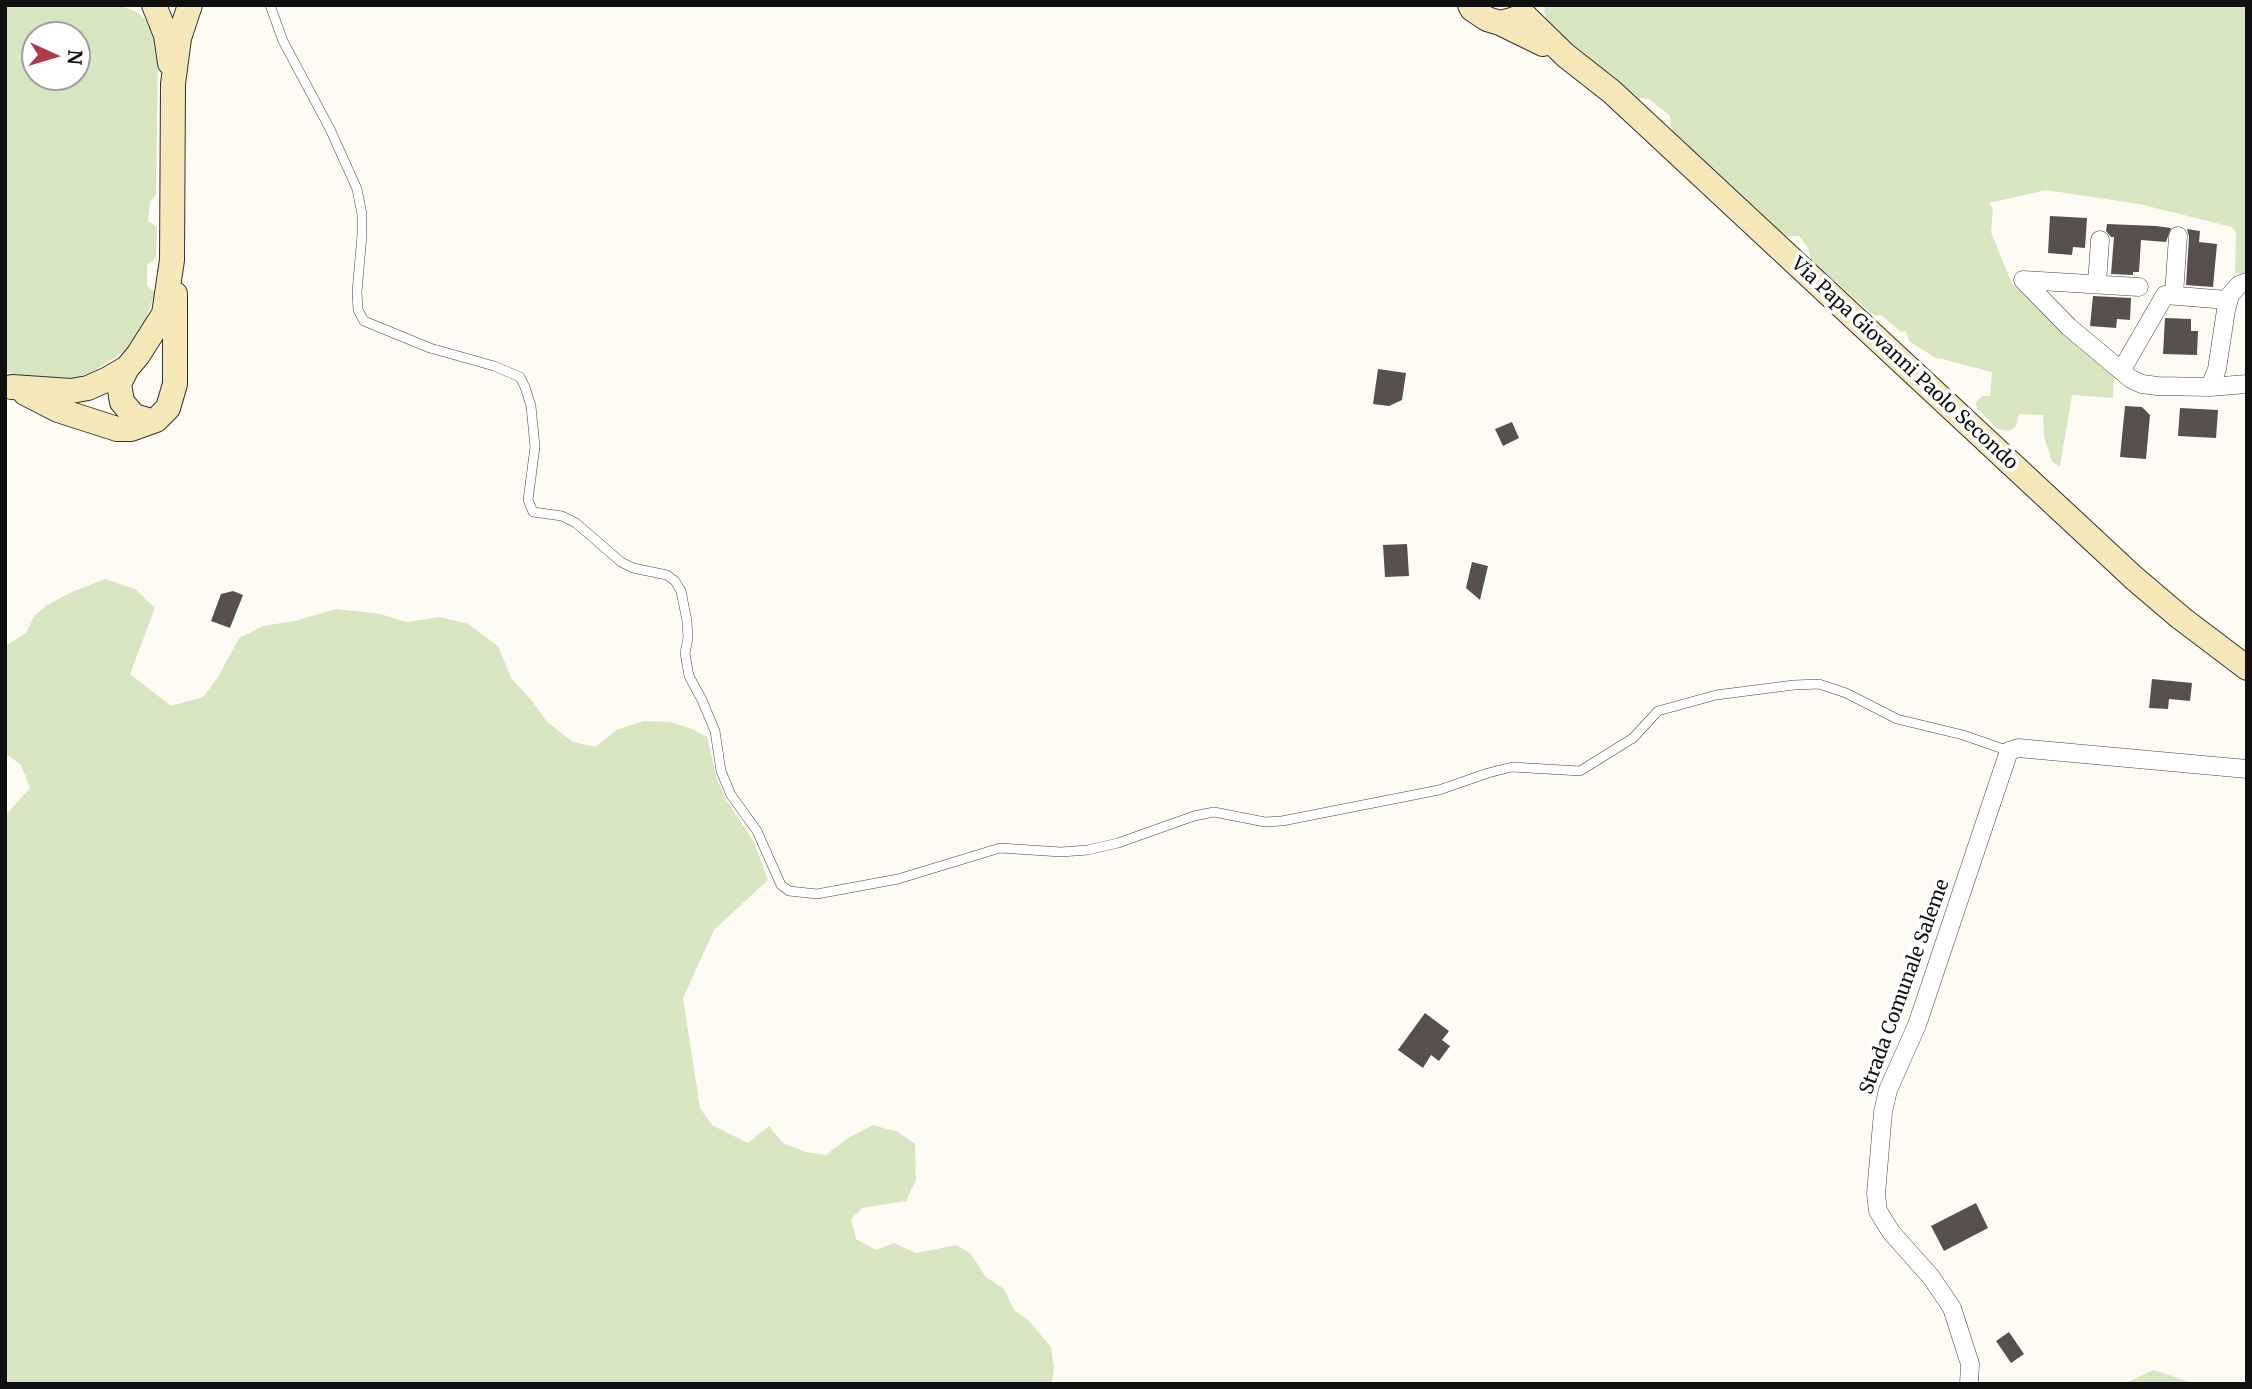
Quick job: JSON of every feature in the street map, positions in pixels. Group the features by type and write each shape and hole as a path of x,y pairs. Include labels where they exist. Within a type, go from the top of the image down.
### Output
{"main road":[{"path":"154,5 168,13 190,7"},
{"path":"154,5 166,35 173,84"},
{"path":"9,386 58,410 117,429 131,429 151,421 168,408 175,384 177,310 172,260 173,84 179,38 190,7"},
{"name":"Via Papa Giovanni Paolo Secondo","path":"1466,7 1516,14 1622,102 2134,578 2180,618 2247,668"},
{"path":"151,421 134,416 122,402 119,384 164,314 172,260"},
{"path":"9,386 50,391 79,390 127,368"}],"street":[{"path":"2174,295 2178,236"},
{"path":"2097,284 2100,240"},
{"path":"2139,287 2023,280 2069,327 2131,379 2142,384 2210,387 2247,384"},
{"path":"2210,387 2217,369 2228,300 2239,285 2247,282"},
{"path":"2121,371 2165,295 2228,300"},
{"path":"2009,751 2018,748 2247,769"},
{"name":"Strada Comunale Saleme","path":"1969,1384 1970,1364 1951,1308 1931,1277 1891,1232 1878,1210 1876,1194 1888,1090 1917,1026 2009,751"}],"lane":[{"path":"270,5 283,41 330,129 357,189 362,214 357,292 358,310 364,321 430,348 494,366 520,377 531,407 535,447 528,500 533,512 562,516 576,523 621,562 633,568 667,575 675,581 681,591 687,621 685,653 689,676 715,731 721,771 732,794 757,831 781,885 789,891 817,894 898,879 1000,848 1060,852 1088,850 1118,843 1194,816 1214,813 1265,822 1282,821 1429,793 1512,767 1580,771 1633,738 1658,711 1716,695 1794,685 1819,684 1846,693 1897,719 1963,735 2009,751"}],"green space":[{"path":"5,5 123,6 138,13 148,22 156,37 158,52 156,194 150,202 148,221 157,227 156,258 147,265 147,286 155,292 142,332 126,350 91,373 70,379 22,377 5,371"},
{"path":"1545,5 2247,5 2247,274 2235,273 2236,233 2232,227 2139,204 2046,190 1989,203 1993,209 1991,232 2012,284 2114,375 2113,398 2072,395 2060,466 2052,462 2044,436 2043,415 2019,414 2016,426 2010,431 1998,429 1977,409 1976,402 1982,396 1990,396 1992,372 1934,357 1909,341 1906,331 1901,332 1881,315 1875,316 1811,260 1808,248 1799,236 1785,236 1672,131 1670,116 1649,99 1632,97 1573,44 1550,30 1544,12"},
{"path":"105,579 135,589 155,608 130,674 171,706 203,697 218,677 239,638 263,626 295,621 336,609 380,614 407,622 440,617 468,624 498,646 511,678 547,722 573,742 596,747 616,730 644,721 670,722 707,737 717,779 727,801 754,842 768,880 714,930 683,998 700,1108 712,1125 748,1143 769,1126 783,1143 806,1152 826,1155 848,1138 873,1125 898,1132 915,1144 916,1180 906,1201 862,1208 851,1219 856,1239 876,1250 894,1243 916,1253 956,1245 970,1253 986,1277 1004,1289 1014,1310 1028,1320 1051,1347 1054,1367 1052,1384 5,1384 5,816 30,788 21,765 5,753 5,646 26,633 35,615 47,605"},
{"path":"2154,1370 2195,1384 2124,1384"}],"building":[{"path":"2050,216 2087,218 2085,248 2073,247 2072,255 2048,253"},
{"path":"2107,224 2171,228 2166,242 2141,240 2139,272 2133,272 2133,275 2111,274 2114,237 2106,231"},
{"path":"2187,229 2200,231 2199,242 2217,244 2213,287 2186,285 2189,237"},
{"path":"2093,296 2131,298 2130,320 2117,319 2116,328 2090,326"},
{"path":"2165,318 2191,319 2191,331 2198,331 2197,355 2163,354"},
{"path":"1378,369 1406,373 1402,400 1389,406 1373,404"},
{"path":"2125,406 2142,407 2150,415 2146,459 2120,457"},
{"path":"2180,408 2218,410 2216,438 2178,436"},
{"path":"1512,422 1519,438 1503,446 1495,429"},
{"path":"1407,544 1409,576 1385,577 1383,545"},
{"path":"1472,562 1488,566 1480,600 1466,588"},
{"path":"233,591 243,595 230,628 211,621 221,594"},
{"path":"2152,679 2192,683 2190,701 2169,699 2168,709 2149,708"},
{"path":"1425,1013 1449,1031 1442,1040 1450,1046 1439,1061 1431,1055 1423,1068 1398,1050"},
{"path":"1976,1203 1988,1228 1944,1251 1931,1226"},
{"path":"2009,1332 2024,1354 2011,1363 1996,1341"}]}
